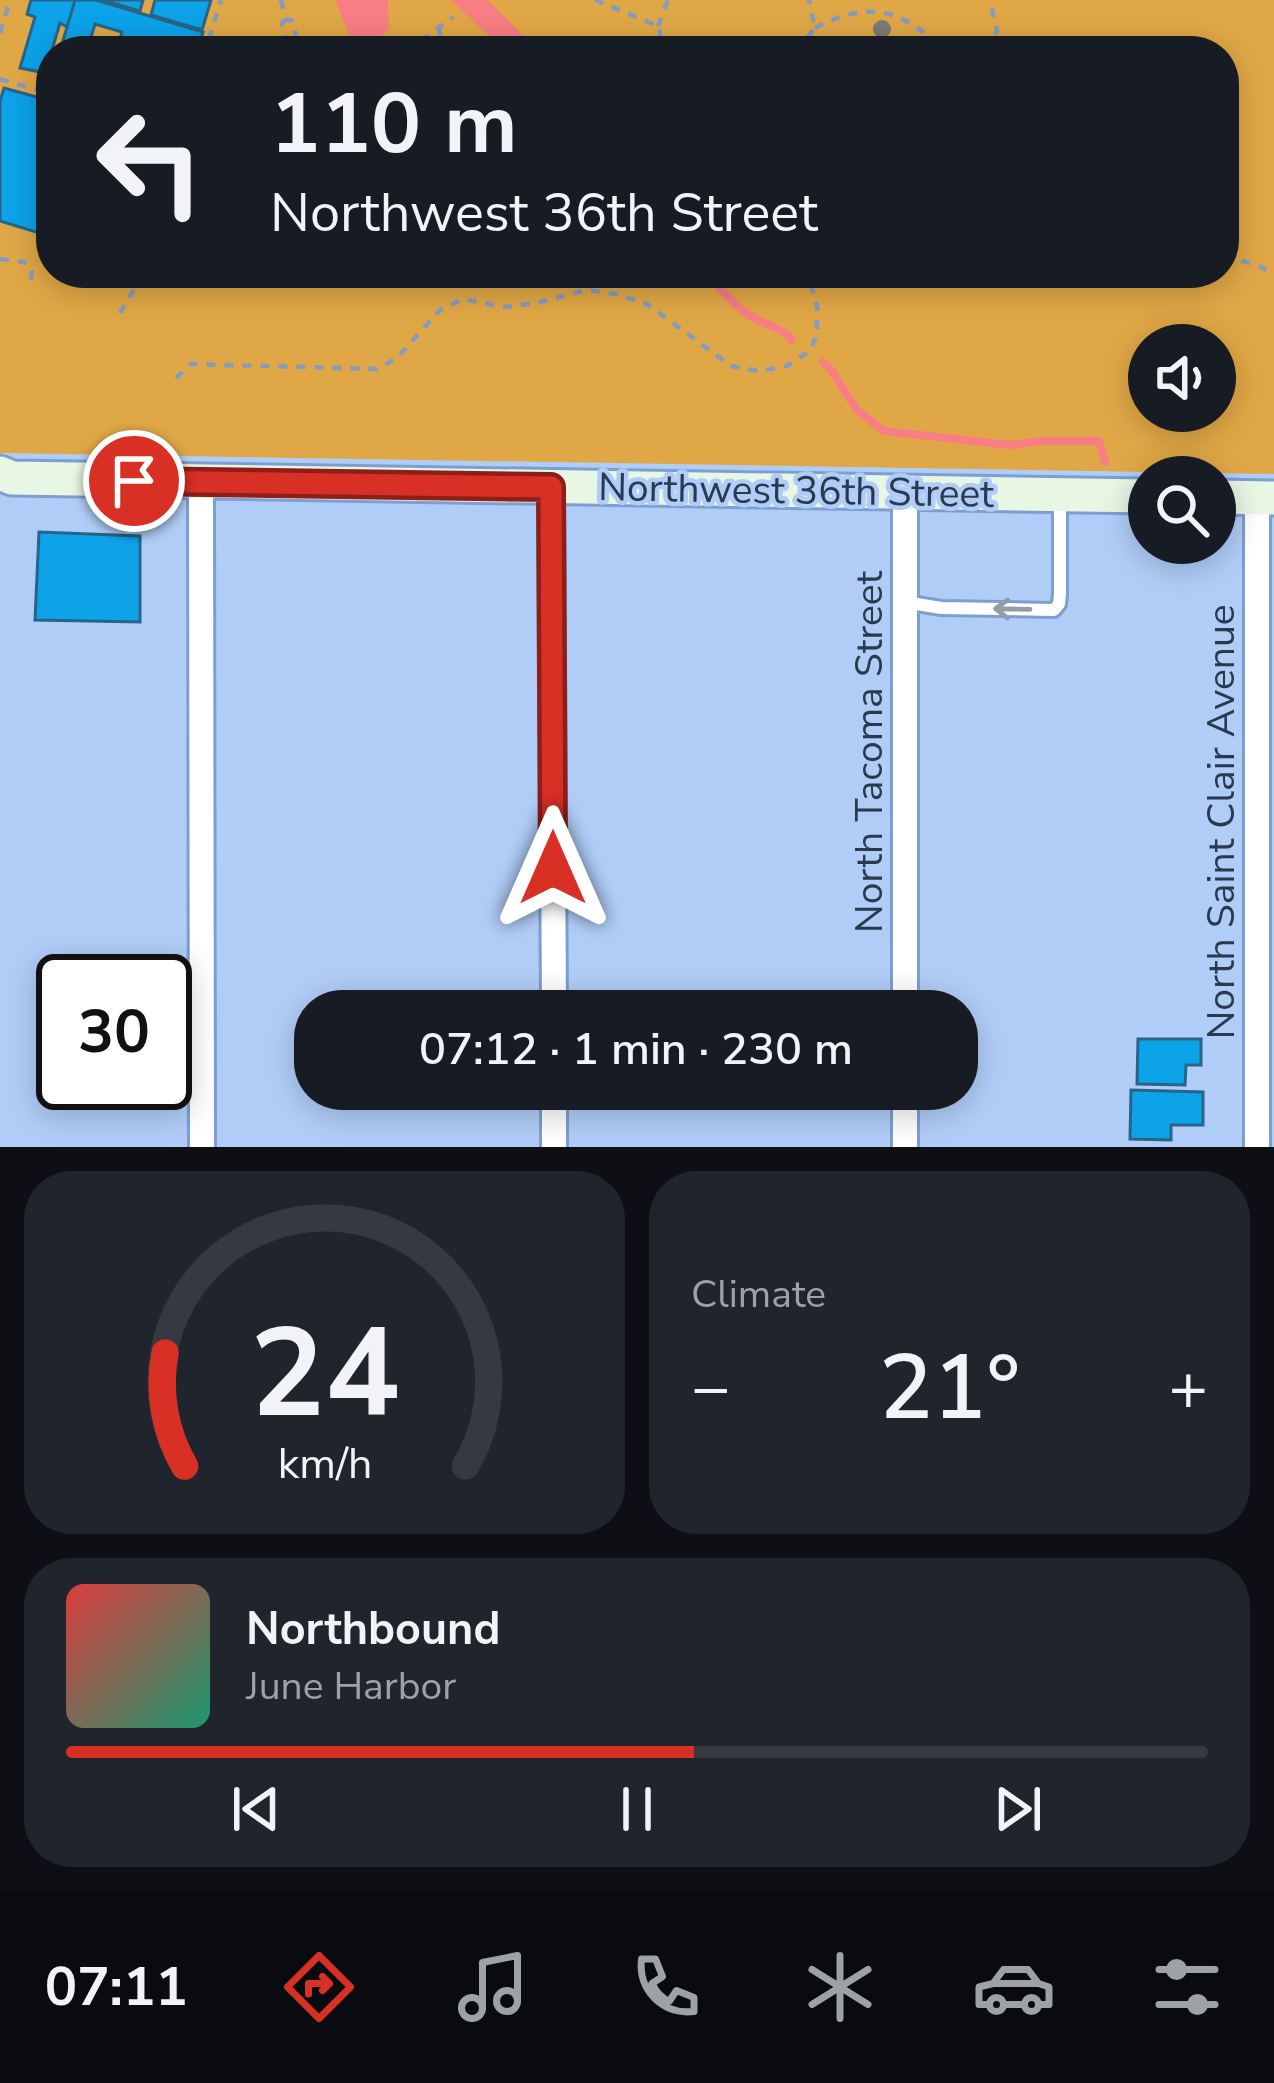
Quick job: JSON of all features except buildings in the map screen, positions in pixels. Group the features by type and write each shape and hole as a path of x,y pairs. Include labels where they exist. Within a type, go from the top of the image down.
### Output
{"main road":[{"name":"Northwest 36th Street","path":"4,478 1128,496"}],"street":[{"path":"201,482 202,1147"},
{"path":"551,487 554,990"},
{"name":"North Tacoma Street","path":"904,492 905,990"},
{"name":"North Saint Clair Avenue","path":"1257,1147 1265,952 1265,498"},
{"path":"554,1110 554,1147"},
{"path":"905,1110 905,1147"}],"lane":[{"path":"904,602 940,608 1054,610 1060,594 1060,495"}],"path":[{"path":"0,33 10,0"},
{"path":"210,36 220,0"},
{"path":"281,0 286,19"},
{"path":"596,0 658,26"},
{"path":"660,36 658,26 668,0"},
{"path":"809,0 815,28"},
{"path":"990,0 995,36"},
{"path":"808,36 844,7 873,4 913,19 929,36"},
{"path":"429,36 453,17"},
{"path":"286,19 282,23 286,36"},
{"path":"286,19 292,21 296,36"},
{"path":"439,29 440,36"},
{"path":"0,80 36,90"},
{"path":"0,259 24,262 32,271 30,284"},
{"path":"1239,260 1274,274"},
{"path":"120,314 132,288"},
{"path":"568,288 569,294"},
{"path":"176,378 191,364 377,369 397,358 440,310 463,299 506,307 586,290 647,304 731,366 759,370 787,366 810,351 817,334 812,288"}],"shaded area":[{"path":"0,0 1274,0 1274,474 1236,473 1236,456 1128,456 1128,472 0,453"},
{"path":"335,0 388,0 389,29 381,36 350,36"},
{"path":"451,0 487,0 524,36 489,36"}],"waterway":[{"path":"720,288 754,318 792,340"},
{"path":"823,362 857,410 884,431 1009,445 1099,441 1105,462"}],"route":[{"path":"134,481 551,487 553,868"}]}
